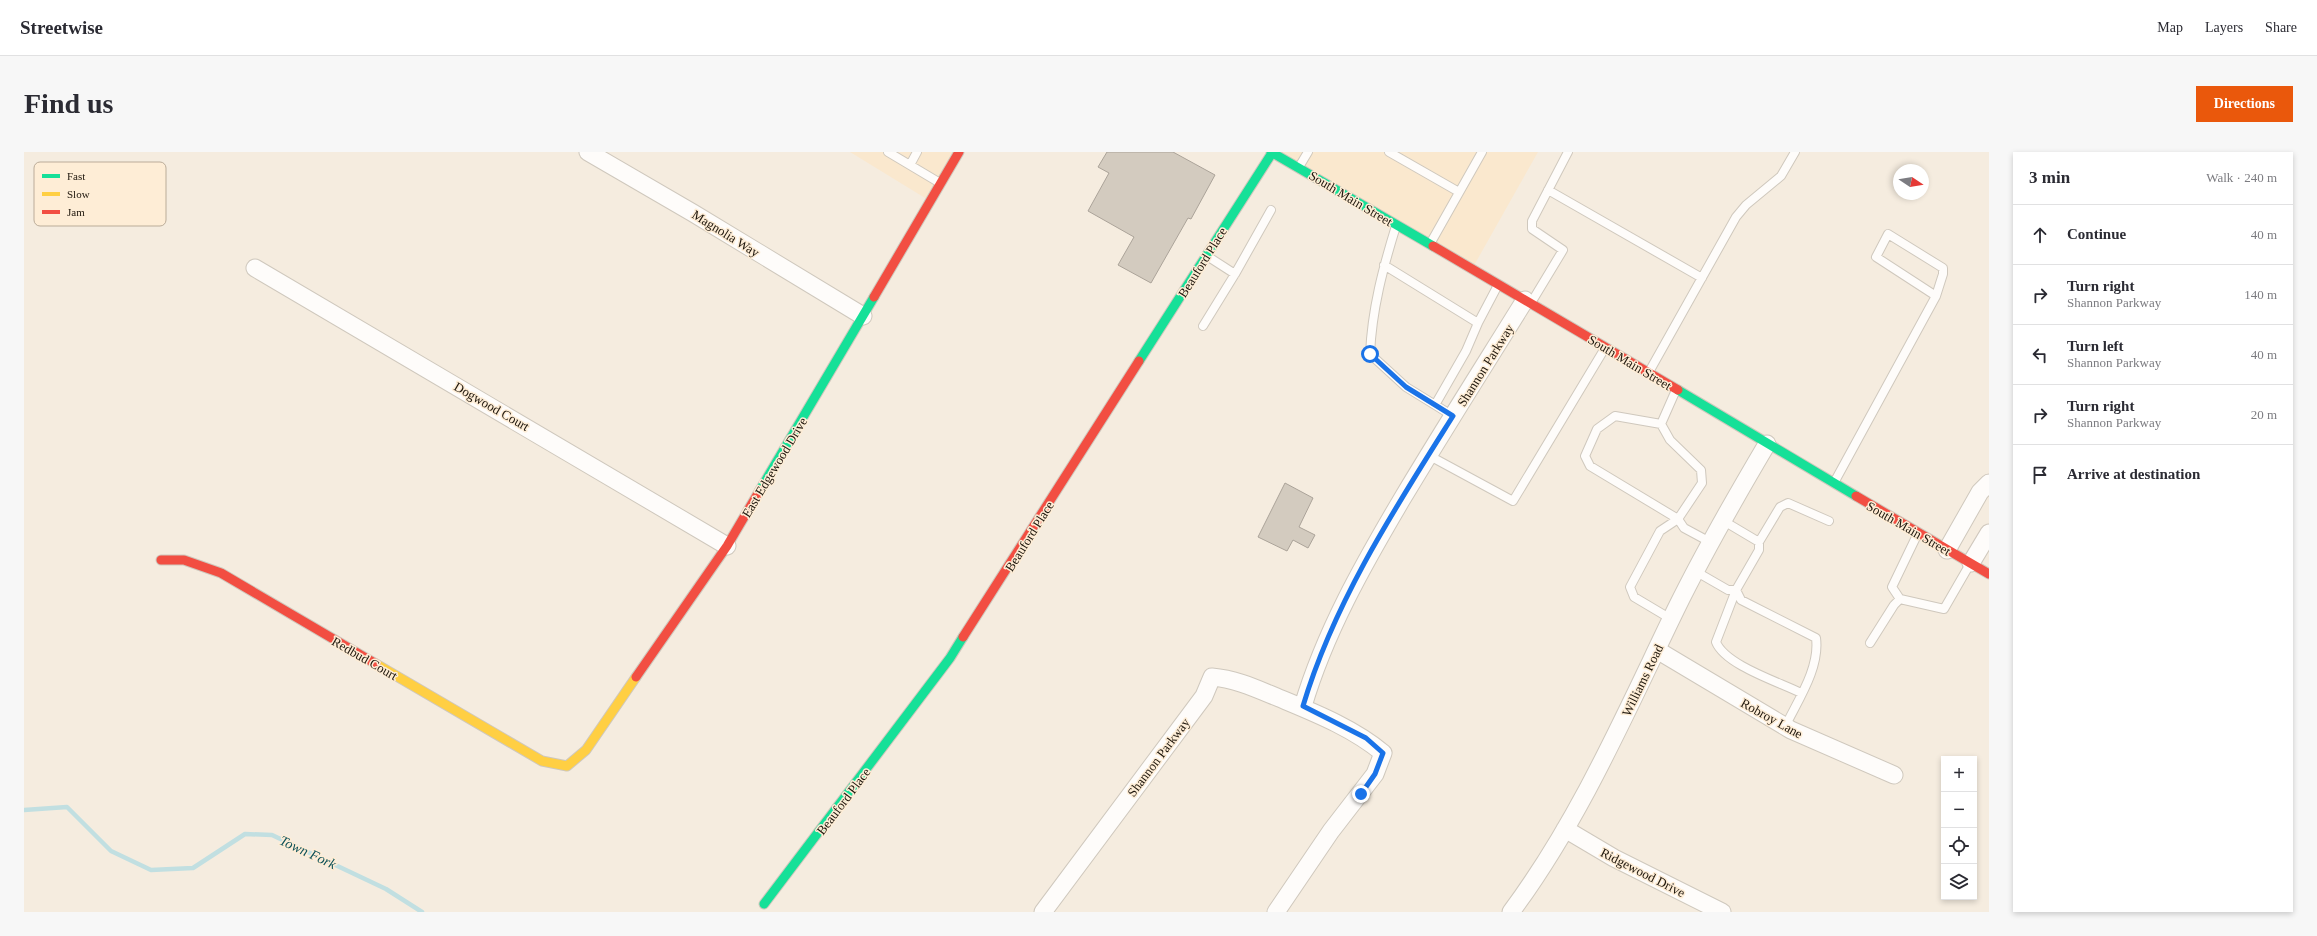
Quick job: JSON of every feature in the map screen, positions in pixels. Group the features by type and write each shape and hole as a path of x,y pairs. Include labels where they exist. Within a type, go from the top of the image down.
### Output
{"street":[{"name":"Magnolia Way","path":"588,152 693,213 863,316"},
{"name":"East Edgewood Drive","path":"567,766 586,750 727,546 959,152"},
{"name":"South Main Street","path":"1271,152 1528,301 1834,484 1989,574"},
{"name":"Beauford Place","path":"764,904 950,658 1271,152"},
{"name":"Dogwood Court","path":"255,268 727,546"},
{"name":"Shannon Parkway","path":"1303,706 1318,662 1347,596 1428,455 1528,301"},
{"name":"Williams Road","path":"1511,912 1566,829 1592,782 1710,542 1767,444"},
{"path":"1947,550 1980,492 1989,483"},
{"path":"1971,563 1989,533"},
{"name":"Redbud Court","path":"161,560 173,558 192,561 221,573 517,747 553,765 567,766"},
{"name":"Robroy Lane","path":"1657,650 1785,727 1838,752 1894,775"},
{"name":"Shannon Parkway","path":"1043,912 1204,696 1212,677 1230,678 1303,706 1366,738 1383,753 1375,774 1331,831 1276,912"},
{"name":"Ridgewood Drive","path":"1566,829 1614,858 1716,911"}],"lane":[{"path":"888,152 940,183"},
{"path":"910,165 917,152"},
{"path":"1299,167 1308,152"},
{"path":"1389,152 1459,192"},
{"path":"1430,245 1482,152"},
{"path":"1528,301 1563,250 1532,229 1532,221 1568,152"},
{"path":"1648,373 1736,217 1746,206 1781,176 1795,152"},
{"path":"1548,190 1702,278"},
{"path":"1203,326 1235,274 1271,210"},
{"path":"1397,225 1384,265 1372,320 1370,354 1406,387 1453,416"},
{"path":"1834,484 1936,296 1943,274 1943,268 1888,234 1876,257 1936,296"},
{"path":"1206,256 1235,274"},
{"path":"1384,265 1478,323"},
{"path":"1435,405 1466,351 1478,323 1498,284"},
{"path":"1428,455 1513,501 1605,347"},
{"path":"1661,424 1676,390"},
{"path":"1661,424 1615,416 1597,430 1585,456 1590,466 1678,519 1684,528 1710,542"},
{"path":"1661,424 1670,440 1701,470 1702,484 1678,519 1660,531 1630,587 1634,597 1671,619"},
{"path":"1801,693 1728,658 1716,642 1736,590 1759,550 1759,542 1780,507 1788,503 1829,521"},
{"path":"1722,520 1759,542"},
{"path":"1918,532 1892,587 1900,599 1944,609 1971,563"},
{"path":"1695,571 1728,590 1736,590"},
{"path":"1736,590 1741,600 1816,638 1818,649 1813,666 1785,727"},
{"path":"1870,643 1894,605 1900,599"},
{"path":"758,912 764,904"}],"shaded area":[{"path":"850,152 958,152 930,201"},
{"path":"1271,152 1538,152 1472,269"}],"building":[{"path":"1107,152 1173,152 1215,175 1191,219 1188,218 1151,283 1118,265 1134,237 1088,211 1109,173 1098,167"},
{"path":"1285,483 1313,498 1299,527 1315,535 1308,548 1293,540 1287,551 1258,537"}],"waterway":[{"name":"Town Fork","path":"24,810 67,807 111,851 151,870 193,868 245,834 272,835 386,889 422,912"}],"traffic: fast":[{"path":"1271,152 1433,246"},
{"path":"1139,361 1272,153"},
{"path":"760,490 874,297"},
{"path":"1678,390 1856,496"},
{"path":"764,904 950,658 963,637"}],"traffic: slow":[{"path":"376,664 542,761 567,766 586,750 636,677"}],"traffic: jam":[{"path":"874,297 959,152"},
{"path":"1433,246 1678,390"},
{"path":"963,637 1139,361"},
{"path":"636,677 727,546 760,490"},
{"path":"1856,496 1989,574"},
{"path":"161,560 184,560 221,573 376,664"}],"route":[{"path":"1361,794 1375,774 1383,753 1366,738 1303,706 1318,662 1347,596 1365,562 1428,455 1453,416 1406,387 1370,354"}]}
